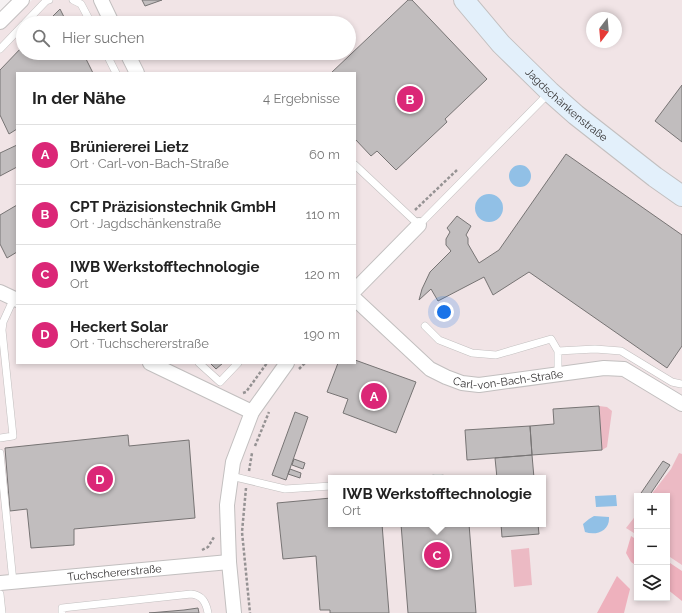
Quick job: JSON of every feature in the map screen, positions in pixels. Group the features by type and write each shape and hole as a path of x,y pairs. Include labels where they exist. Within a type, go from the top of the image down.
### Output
{"main road":[{"name":"Jagdschänkenstraße","path":"464,0 501,44 550,92 576,115 682,196"}],"street":[{"path":"0,22 22,0"},
{"path":"101,0 109,16"},
{"path":"130,60 136,72"},
{"path":"356,289 414,220"},
{"path":"0,292 15,299"},
{"name":"Carl-von-Bach-Straße","path":"356,300 430,369 457,381 479,385 604,368 624,369 682,404"},
{"path":"152,364 252,412"},
{"path":"234,613 229,562 227,505 233,462 252,412 286,364"},
{"name":"Tuchschererstraße","path":"6,582 229,562"}],"lane":[{"path":"32,16 46,1 49,0"},
{"path":"73,0 81,4 87,16"},
{"path":"0,49 16,32"},
{"path":"110,60 116,72"},
{"path":"356,166 414,220 550,92"},
{"path":"0,438 14,436 2,330 3,322 15,299"},
{"path":"425,326 439,340 472,353 496,355 551,340 558,351 558,374"},
{"path":"558,351 595,349 621,351 672,382 682,384"},
{"path":"200,364 220,382 237,364"},
{"path":"0,453 6,582"},
{"path":"231,476 285,489 328,486"},
{"path":"0,594 2,613"},
{"path":"62,613 62,608 191,594 201,597 205,602 208,613"}],"path":[{"path":"414,220 460,167"},
{"path":"225,399 228,392 237,395 246,392 266,364"},
{"path":"201,551 208,547 214,539 214,533"}],"shaded area":[{"path":"32,0 682,0 682,613 0,613 0,30"},
{"path":"599,406 607,407 612,411 607,447 602,450"},
{"path":"679,453 682,454 682,565 670,557 670,493 652,493 671,469"},
{"path":"634,518 634,533 626,528"},
{"path":"631,536 634,538 634,564 631,562 626,553"},
{"path":"529,548 532,585 514,587 511,550"},
{"path":"670,563 682,571 682,601 670,591"},
{"path":"617,576 630,589 624,613 597,613"}],"water":[{"path":"520,165 528,168 531,176 528,184 520,187 512,184 509,176 512,168"},
{"path":"489,194 499,198 503,208 499,218 489,222 479,218 475,208 479,198"},
{"path":"616,495 617,506 596,507 595,496"},
{"path":"594,516 609,517 607,526 598,533 585,532 583,524"}],"building":[{"path":"142,0 162,0 145,6"},
{"path":"408,0 412,0 487,79 445,119 447,122 396,170 377,151 371,156 356,140 356,72 332,72 345,60 356,60 356,49"},
{"path":"60,9 64,16 53,16"},
{"path":"16,53 16,60 86,60 92,72 16,72 16,130 9,134 0,115 0,70"},
{"path":"682,85 682,142 655,121"},
{"path":"16,145 16,168 0,176 0,153"},
{"path":"566,154 682,235 682,346 667,368 529,272 493,295 484,277 438,301 431,289 419,300 422,289 430,272 451,251 446,245 446,239 450,232 447,228 457,216 471,226 466,235 468,238 468,244 479,263 499,250"},
{"path":"16,206 16,253 7,258 0,244 0,215"},
{"path":"356,360 416,382 396,433 343,413 348,399 327,392 338,364 356,364"},
{"path":"211,364 222,364 216,369"},
{"path":"599,406 602,450 532,455 530,426 554,424 553,409"},
{"path":"295,412 308,417 286,480 272,475"},
{"path":"530,426 532,455 467,460 465,430"},
{"path":"128,435 129,446 189,440 195,518 74,529 74,545 31,548 27,509 10,511 5,448"},
{"path":"532,455 534,475 497,475 495,458"},
{"path":"294,459 305,463 303,469 292,465"},
{"path":"663,461 670,465 651,493 641,493"},
{"path":"290,469 301,473 300,478 288,474"},
{"path":"328,498 328,527 382,527 389,613 330,613 330,610 320,610 316,556 283,559 277,503"},
{"path":"401,527 469,527 476,613 408,613"},
{"path":"501,527 538,527 539,534 502,537"},
{"path":"198,608 199,613 149,613 184,610"}],"place":[{"name":"CPT Präzisionstechnik GmbH","path":"410,99"},
{"name":"Brüniererei Lietz","path":"374,396"},
{"name":"Heckert Solar","path":"100,479"},
{"name":"IWB Werkstofftechnologie","path":"437,555"}]}
